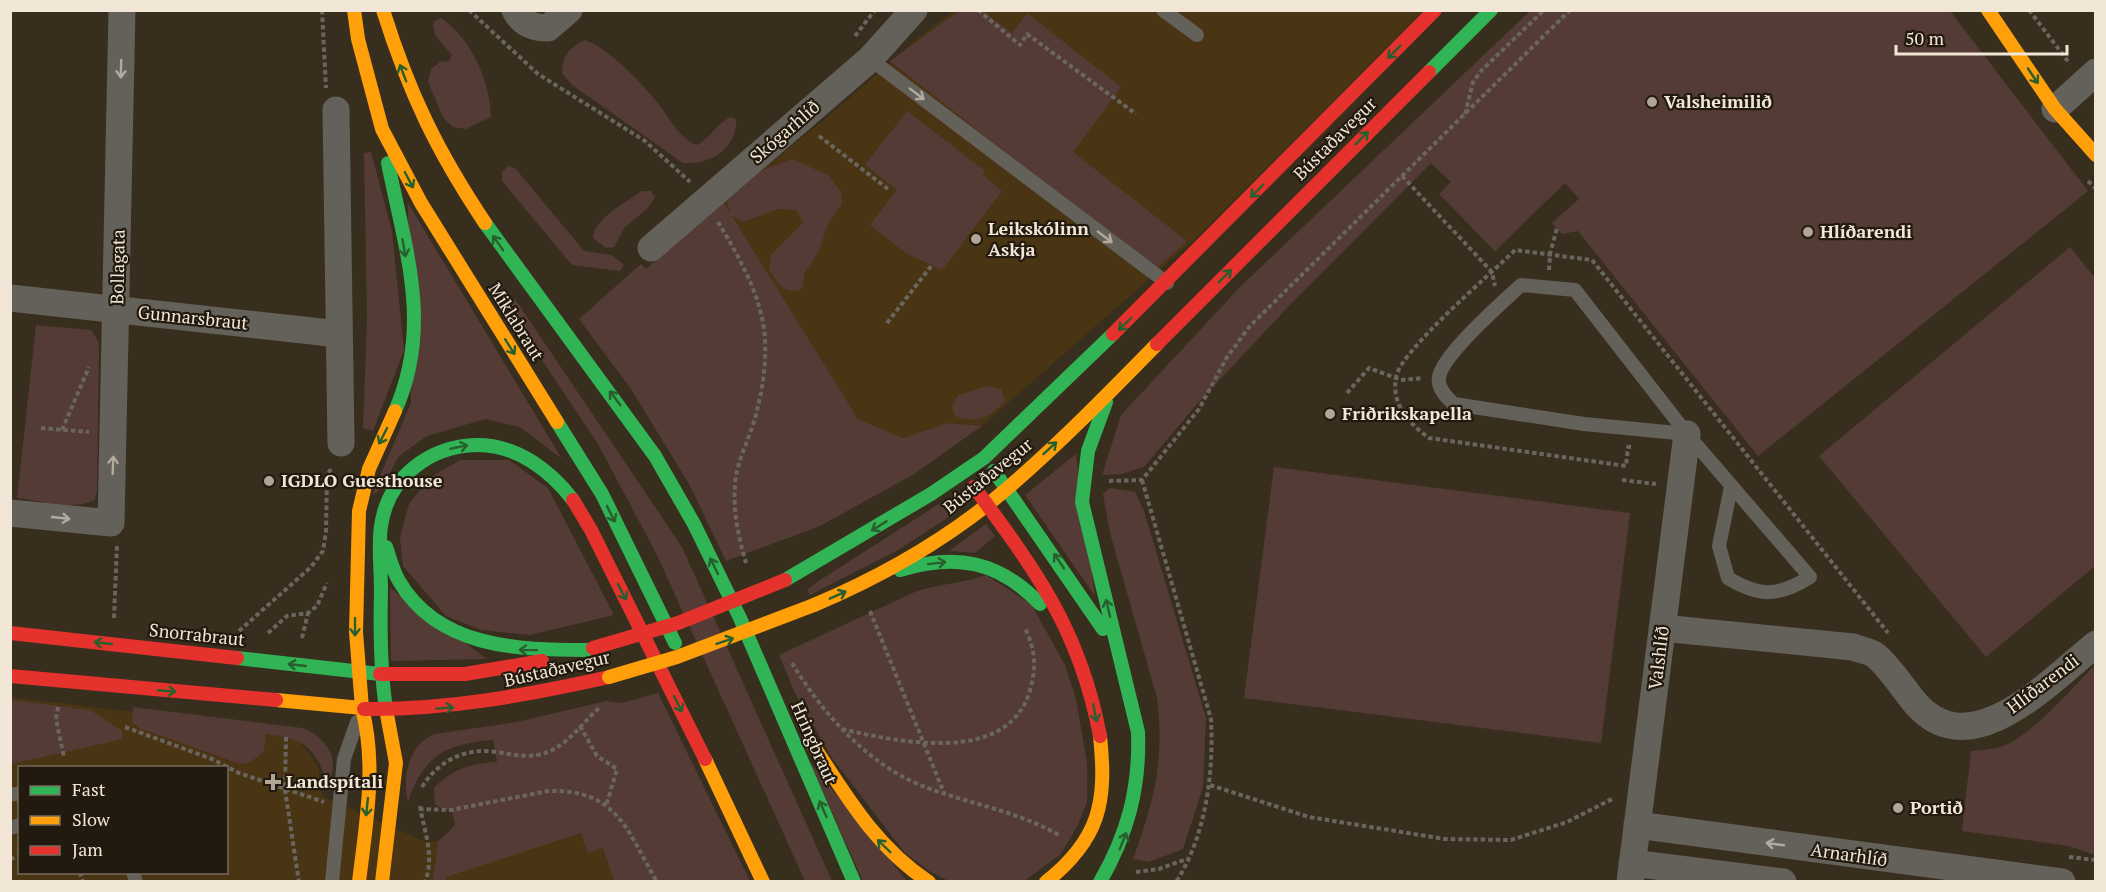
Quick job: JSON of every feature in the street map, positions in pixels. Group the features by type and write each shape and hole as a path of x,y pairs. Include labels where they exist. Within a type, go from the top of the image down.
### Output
{"main road":[{"name":"Miklabraut","path":"354,10 358,39 382,129 421,203 602,494 688,671"},
{"name":"Miklabraut","path":"382,10 401,69 420,116 457,185 642,435 679,496 740,618"},
{"name":"Bústaðavegur","path":"380,674 465,674 538,662 678,624 785,580 964,473 984,458 1167,283 1435,10"},
{"name":"Bústaðavegur","path":"362,708 466,706 531,695 609,677 677,657 814,606 861,585 987,505 1008,488 1112,391 1491,10"},
{"path":"1988,10 2081,86 2096,156"},
{"path":"359,882 372,759 370,734 362,708 356,671 356,541 363,488 379,441 409,380 415,343 412,294 382,129"},
{"path":"1101,882 1119,850 1129,825 1140,766 1138,732 1082,502 1084,466 1089,444 1095,423 1112,391"},
{"path":"382,882 396,763 394,741 380,674 381,528 393,491 407,472 424,459 453,448 473,444 505,448 535,462 555,478 582,517 635,618 763,882"},
{"path":"984,458 1008,488 1083,596 1121,665"},
{"path":"964,473 1050,596 1078,657 1094,704 1102,748 1102,791 1097,819 1073,861 1047,882"},
{"path":"381,528 393,568 407,593 429,618 443,628 474,640 516,649 590,649"},
{"path":"861,585 909,567 941,562 976,563 997,569 1014,578 1032,595 1078,657"},
{"name":"Hringbraut","path":"740,618 854,882"},
{"name":"Snorrabraut","path":"12,634 380,674"},
{"path":"762,670 876,838 911,872 930,882"},
{"path":"10,676 362,708"}],"street":[{"name":"Bollagata","path":"111,523 122,10"},
{"path":"520,17 536,28 548,28 569,10"},
{"name":"Skógarhlíð","path":"651,248 870,59 914,10"},
{"path":"336,110 339,334 337,455"},
{"name":"Gunnarsbraut","path":"10,298 339,334"},
{"name":"Valshlíð","path":"1631,872 1687,434"},
{"path":"10,513 111,523"},
{"name":"Hlíðarendi","path":"1662,628 1853,647 1874,654 1935,722 1957,727 1979,724 2018,707 2096,644"},
{"name":"Arnarhlíð","path":"1637,825 1941,874 2062,882"},
{"path":"1631,872 1783,882"}],"lane":[{"path":"1163,10 1197,35"},
{"path":"870,59 1167,283"},
{"path":"1687,434 1584,424 1454,404 1442,392 1439,377 1452,354 1521,285 1575,290 1687,434 1810,577 1795,587 1768,593 1747,590 1728,578 1719,546 1731,487"},
{"path":"332,882 344,759 362,708"}],"path":[{"path":"322,10 326,96 336,110"},
{"path":"978,10 1020,45 1027,34 1136,114"},
{"path":"1465,114 1473,82 1482,70 1544,10"},
{"path":"1107,481 1142,480 1203,404 1238,341 1570,10"},
{"path":"2030,10 2081,86"},
{"path":"811,130 888,189"},
{"path":"1402,176 1492,272 1500,305"},
{"path":"1549,286 1550,255 1557,228"},
{"path":"886,323 932,265"},
{"path":"62,430 94,356 116,355"},
{"path":"1347,393 1369,368 1401,380 1439,377"},
{"path":"41,428 114,434"},
{"path":"236,633 311,567 323,551 326,531 327,476 337,455"},
{"path":"1142,480 1211,719 1213,752 1205,809 1176,882"},
{"path":"1622,480 1656,484"},
{"path":"111,523 118,530 114,626"},
{"path":"269,633 287,616 308,613 302,642"},
{"path":"874,621 945,794"},
{"path":"842,729 926,744 974,739 1004,728 1027,702 1035,673 1034,645 1024,626"},
{"path":"791,662 808,690 842,729 883,764 922,786 1008,812 1062,836"},
{"path":"58,700 56,719 64,756"},
{"path":"419,791 438,767 461,754 485,751 519,756 543,753 564,743 606,703"},
{"path":"580,726 597,756 618,769 606,806"},
{"path":"125,727 224,766"},
{"path":"285,737 285,790 299,882"},
{"path":"228,768 285,790 327,803"},
{"path":"1210,785 1309,817 1445,839 1511,840 1567,822 1614,798"},
{"path":"421,808 451,810 541,792 562,791 589,796 606,806 626,824 657,882"},
{"path":"420,800 429,843 429,866 425,882"},
{"path":"1134,882 1131,873 1159,869 1187,859"}],"shaded area":[{"path":"954,11 1423,11 1198,236 982,426 948,423 903,438 858,419 723,202 830,115 918,38"},
{"path":"959,11 983,11 1012,33 1027,13 1121,87 1073,152 1187,241 1155,270 890,61"},
{"name":"Hlíðarendi","path":"1530,11 1950,11 2088,191 1758,456 1578,231 1562,234 1552,223 1579,199 1565,183 1495,251 1439,194 1451,182 1431,163 1287,308 1197,404 1145,466 1123,474 1102,475 1121,415 1240,287"},
{"path":"441,18 452,27 470,49 487,89 491,117 466,129 453,127 443,117 428,82 431,69 440,62 449,61 452,55 435,35 433,22"},
{"path":"585,40 604,50 633,75 679,132 691,142 697,145 725,120 730,117 736,119 735,130 727,147 712,158 683,163 572,85 562,73 563,62 571,49"},
{"path":"907,111 985,171 983,175 1002,191 942,270 906,253 870,225 897,190 865,165"},
{"path":"371,152 392,231 404,350 373,431 363,428 367,320 364,153"},
{"path":"792,159 828,175 841,192 842,204 828,224 819,251 805,272 802,289 790,291 782,287 769,270 771,255 803,223 797,210 778,209 743,222 732,216 858,419 903,438 948,423 982,426 914,474 820,526 726,561 689,484 631,389 579,319 641,264 646,269 723,202 730,213 727,200 761,171"},
{"path":"508,166 515,168 584,251 612,255 624,265 620,271 572,265 502,181 502,172"},
{"path":"642,191 651,191 655,197 648,208 624,228 614,247 606,248 593,238 599,223 605,217"},
{"path":"408,203 562,459 520,427 485,419 427,436 398,457 382,489 372,495 411,403"},
{"path":"2070,247 2095,278 2095,566 1986,657 1819,456"},
{"path":"515,299 682,547 832,881 805,881 657,555 598,444 506,306"},
{"path":"36,325 91,330 99,342 97,490 95,500 86,503 67,505 17,498"},
{"path":"988,386 1001,389 1005,402 982,418 970,419 955,416 952,405 958,395"},
{"path":"1076,454 1095,596 1025,495"},
{"path":"460,460 509,460 548,488 614,615 530,635 481,630 446,616 403,566 400,537 409,504 431,477"},
{"path":"1274,467 1630,513 1601,743 1244,698"},
{"path":"1110,488 1135,492 1144,511 1206,718 1203,787 1183,849 1149,862 1133,859 1147,818 1156,780 1160,741 1157,698 1110,533 1103,494"},
{"path":"942,502 952,515 898,550 810,595 807,590 817,582"},
{"path":"986,524 995,536 975,553 949,551"},
{"path":"986,575 1031,604 1065,665 1076,699 1087,763 1087,802 1078,825 1061,854 1024,881 949,881 929,871 904,852 832,758 795,693 779,655 917,591"},
{"path":"390,588 487,659 391,661"},
{"path":"2095,665 2095,855 2069,846 1962,831 1971,751 2002,746 2023,735"},
{"path":"658,693 750,881 614,881 603,848 588,853 581,833 446,877 446,881 433,881 438,842 455,825 452,811 442,809 435,804 434,788 448,776 463,768 497,762 493,740 450,749 439,755 421,773 408,802 406,782 409,762 413,753 426,739 435,734 517,722 606,701 622,703"},
{"name":"Landspítali","path":"11,697 198,720 295,736 318,766 322,796 426,842 603,820 645,882 11,882"},
{"path":"11,700 90,710 122,731 123,739 11,764"},
{"path":"133,707 302,728 324,742 332,757 332,774 327,783 318,760 312,752 306,746 289,738 266,734 264,752 249,763 240,764 139,728 132,722"},
{"path":"809,761 907,881 863,881"}],"traffic: fast":[{"path":"1429,72 1491,10"},
{"path":"388,163 408,257 414,318 412,348 406,379 395,411"},
{"path":"485,223 655,456 694,524 740,618"},
{"path":"785,580 931,494 984,458 1113,334"},
{"path":"1100,882 1125,828 1134,791 1138,753 1138,732 1082,502 1088,451 1106,402"},
{"path":"557,422 602,494 675,643"},
{"path":"386,709 381,650 380,534 385,508 402,479 428,458 443,451 477,445 492,446 506,449 531,461 554,479 573,500"},
{"path":"994,471 1103,629"},
{"path":"386,547 399,581 415,603 435,620 457,632 482,641 507,646 587,650"},
{"path":"900,570 940,562 976,564 1009,578 1025,589 1040,604"},
{"path":"740,618 854,882"},
{"path":"237,658 380,674"}],"traffic: slow":[{"path":"354,10 358,39 382,129 421,203 557,422"},
{"path":"383,10 403,68 426,121 452,171 485,223"},
{"path":"1988,10 2055,109 2096,155"},
{"path":"814,605 891,568 940,538 987,505 1066,435 1157,344"},
{"path":"362,708 356,632 359,511 369,469 395,411"},
{"path":"609,677 677,657 814,605"},
{"path":"276,700 362,708 369,751 369,795 359,882"},
{"path":"382,882 396,763 386,709"},
{"path":"1046,882 1078,850 1096,818 1102,781 1100,736"},
{"path":"809,739 876,835 909,868 929,882"},
{"path":"705,759 763,882"}],"traffic: jam":[{"path":"1113,334 1435,10"},
{"path":"1157,344 1429,72"},
{"path":"974,487 1017,546 1053,603 1081,664 1100,736"},
{"path":"573,500 591,530 705,759"},
{"path":"593,648 678,623 785,580"},
{"path":"10,633 237,658"},
{"path":"380,674 465,674 542,661"},
{"path":"10,676 276,700"},
{"path":"364,709 426,707 488,700 609,677"}],"place":[{"name":"Valsheimilið","path":"1652,102"},
{"name":"Hlíðarendi","path":"1808,232"},
{"name":"Leikskólinn Askja","path":"976,239"},
{"name":"Friðrikskapella","path":"1330,414"},
{"name":"IGDLO Guesthouse","path":"269,481"},
{"name":"Landspítali","path":"273,782"},
{"name":"Portið","path":"1898,808"}]}
